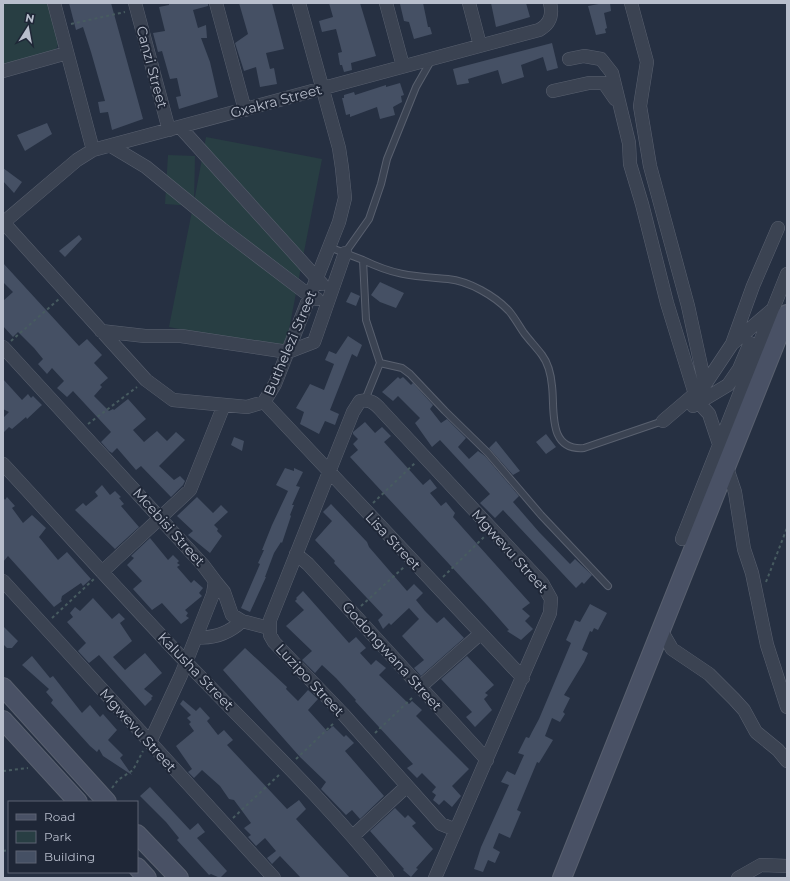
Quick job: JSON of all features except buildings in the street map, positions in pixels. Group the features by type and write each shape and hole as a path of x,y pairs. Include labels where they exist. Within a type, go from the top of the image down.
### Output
{"main road":[{"path":"562,878 726,469 780,311"},
{"path":"3,687 105,800"},
{"path":"3,720 77,801"},
{"path":"138,835 178,878"},
{"path":"138,868 147,878"}],"street":[{"path":"54,3 93,150"},
{"path":"216,3 245,110"},
{"name":"Buthelezi Street","path":"3,223 146,380 173,400 247,407 264,402 275,384 329,248 342,213 345,187 339,148 299,3"},
{"path":"386,3 403,66"},
{"path":"469,3 480,45"},
{"name":"Gxakra Street","path":"3,223 77,160 93,150 245,110 546,26 551,14 550,3"},
{"path":"631,3 647,62 640,106 650,166 684,291 705,384"},
{"name":"Canzi Street","path":"136,6 174,129"},
{"path":"3,71 67,53"},
{"path":"569,59 584,56 601,59 612,73 629,143 630,164 668,303 697,398 709,414 718,446 735,492 744,549 752,573 767,645 787,707"},
{"path":"553,91 589,83 604,83 620,105"},
{"path":"174,129 317,278 329,299"},
{"path":"111,146 146,166 222,229 310,296 329,299"},
{"path":"697,398 732,344 753,286 778,228"},
{"path":"101,331 145,336 181,336 288,352 314,342 345,253"},
{"path":"682,539 718,446 780,311 787,274"},
{"path":"732,344 759,322 780,311"},
{"path":"304,313 316,337"},
{"path":"663,421 697,398 728,385 739,369 759,322"},
{"name":"Mcebisi Street","path":"3,347 81,430 212,576 224,592 230,612 242,621"},
{"path":"329,472 353,412 360,401 365,400"},
{"name":"Mgwevu Street","path":"365,400 374,403 381,410 542,583 551,599 550,613 435,878"},
{"name":"Lisa Street","path":"264,402 522,678"},
{"path":"102,572 161,519 193,486 224,405"},
{"name":"Kalusha Street","path":"3,464 186,662 289,766 353,836 387,878"},
{"name":"Luzipo Street","path":"329,472 270,620 270,635 274,642 343,714 438,820 456,830"},
{"name":"Godongwana Street","path":"296,554 308,564 487,760"},
{"name":"Mgwevu Street","path":"3,581 274,878"},
{"path":"150,742 196,638 213,594 215,581"},
{"path":"196,638 205,638 229,632 242,621 269,628"},
{"path":"661,630 672,649 709,674 734,698 744,710 756,732 778,750 787,761"},
{"path":"421,688 480,634"},
{"path":"353,836 407,786"},
{"path":"738,878 761,865 787,866"}],"lane":[{"path":"345,253 369,218 379,191 387,159 416,87 432,58"},
{"path":"329,248 376,266 408,276 459,281 471,286 502,304 513,315 545,360 552,385 554,427 561,439 572,448 584,448 663,421"},
{"path":"363,260 366,320 380,363 365,400"},
{"path":"380,363 402,368 410,374 488,453 541,515 608,586"}],"path":[{"path":"60,26 136,6"},
{"path":"3,347 66,292"},
{"path":"81,430 146,380"},
{"path":"365,511 423,456"},
{"path":"766,583 787,528"},
{"path":"434,585 492,530"},
{"path":"352,613 412,560"},
{"path":"44,626 102,572"},
{"path":"367,741 421,688"},
{"path":"225,825 343,714"},
{"path":"105,800 118,780 133,770 150,742"},
{"path":"3,771 44,765"}],"green space":[{"path":"3,3 49,3 59,43 55,51 3,67"},
{"path":"206,137 322,159 285,350 169,327 193,206 165,204 168,155 195,156 194,202"}]}
